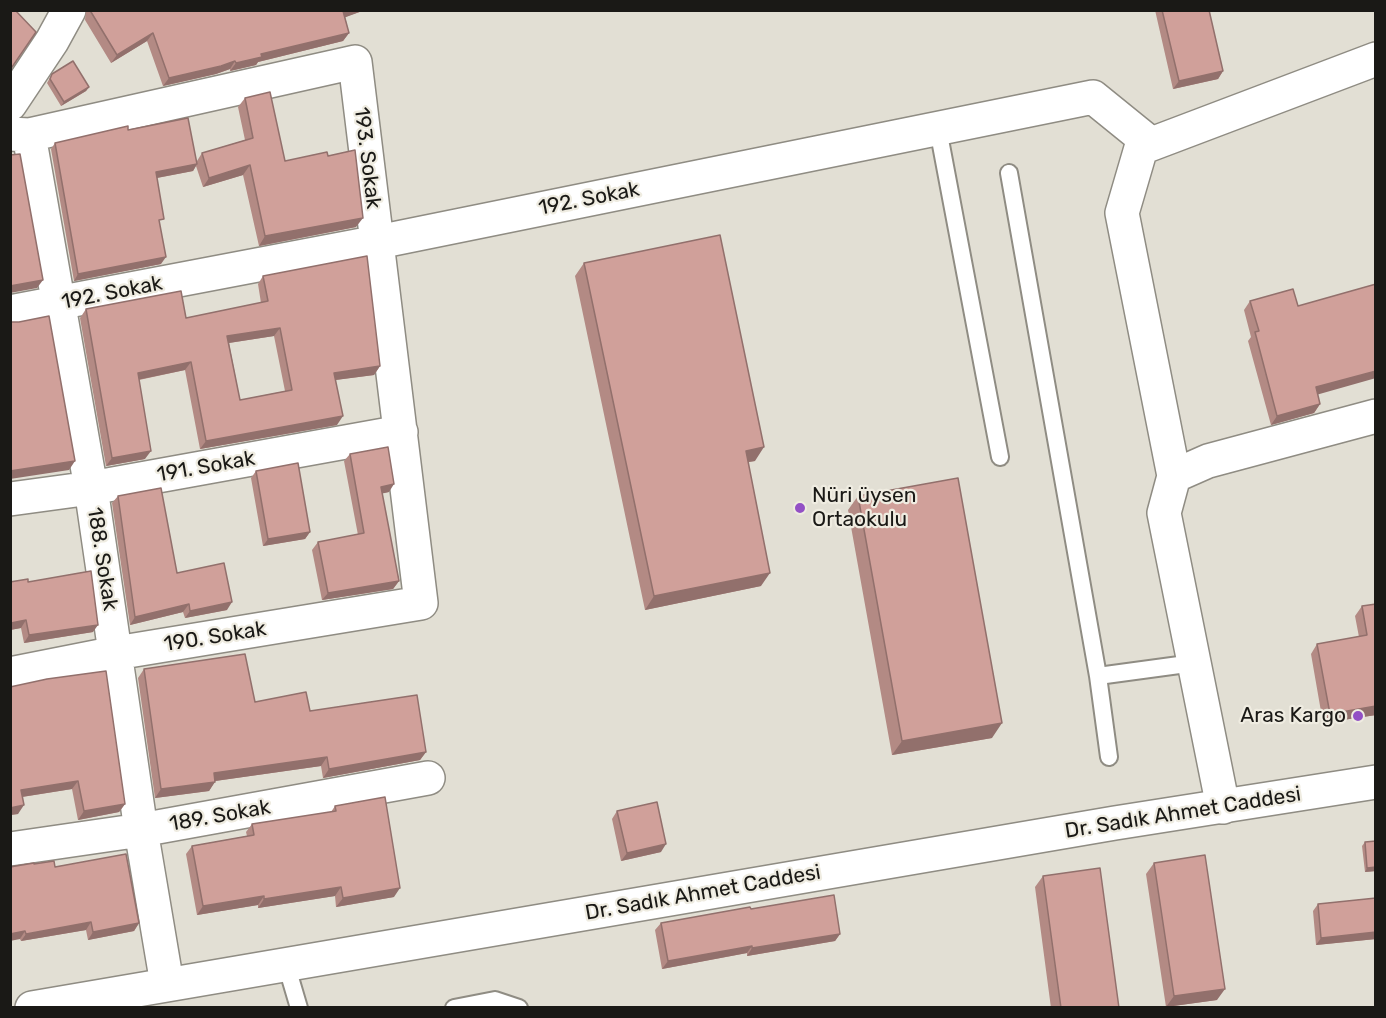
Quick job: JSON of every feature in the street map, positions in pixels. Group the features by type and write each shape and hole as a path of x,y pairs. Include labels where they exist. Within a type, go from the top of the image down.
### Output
{"street":[{"path":"10,104 52,41 69,10"},
{"path":"1223,807 1164,513 1174,476 1122,213 1141,148 1376,59"},
{"name":"193. Sokak","path":"20,135 355,62 421,603"},
{"name":"192. Sokak","path":"10,312 378,242 1093,98 1151,144"},
{"name":"188. Sokak","path":"20,135 57,304 91,488 141,830 167,984"},
{"path":"1174,476 1208,461 1376,416"},
{"name":"191. Sokak","path":"10,499 91,488 401,432"},
{"name":"190. Sokak","path":"10,675 116,653 421,603"},
{"name":"189. Sokak","path":"10,849 141,830 428,778"},
{"name":"Dr. Sadık Ahmet Caddesi","path":"32,1008 1103,825 1376,782"}],"lane":[{"path":"938,129 1000,457"},
{"path":"1009,173 1098,676 1109,757"},
{"path":"1098,676 1194,663"},
{"path":"286,964 299,1008"},
{"path":"454,1008 495,1000 519,1008"}],"building":[{"path":"10,10 15,10 36,32 10,70"},
{"path":"91,10 346,10 343,11 349,33 261,54 262,57 236,63 235,61 169,78 153,33 117,55"},
{"path":"1162,10 1209,10 1223,71 1179,81"},
{"path":"73,61 89,87 64,102 50,79 52,74"},
{"path":"270,92 285,161 327,152 328,156 355,150 363,218 265,236 250,165 209,178 202,153 253,138 245,98"},
{"path":"188,118 197,164 156,172 164,219 159,220 166,257 78,274 55,143 128,126 128,130"},
{"path":"20,154 43,280 10,286 10,155"},
{"path":"720,235 764,447 746,451 770,573 654,596 584,263"},
{"path":"367,256 380,366 334,373 343,416 206,441 191,362 138,373 151,451 112,458 86,309 181,291 186,318 268,301 263,276","holes":["280,328 292,390 240,400 227,336"]},
{"path":"1376,284 1376,371 1316,387 1320,404 1277,416 1255,332 1259,331 1250,301 1293,289 1298,306"},
{"path":"49,316 75,461 10,471 10,322"},
{"path":"388,447 394,484 381,487 399,581 328,593 318,542 364,533 350,454"},
{"path":"298,463 310,532 268,539 256,471"},
{"path":"958,478 1002,723 902,741 858,496"},
{"path":"161,488 177,573 224,563 232,602 190,611 189,604 135,617 118,496"},
{"path":"91,571 98,625 29,635 26,620 11,623 10,582 28,579 28,582"},
{"path":"1376,604 1376,706 1330,714 1317,644 1367,635 1362,606"},
{"path":"245,654 255,702 306,692 310,711 417,695 426,752 329,769 327,757 214,773 215,782 161,789 144,669"},
{"path":"106,671 125,804 84,811 78,781 21,790 24,805 10,808 10,687 47,679"},
{"path":"385,797 400,888 343,898 341,887 203,906 192,846 254,835 252,824 336,811 335,806"},
{"path":"657,802 666,844 627,853 617,811"},
{"path":"1376,841 1376,867 1367,868 1365,842"},
{"path":"126,854 139,923 93,932 91,922 26,934 25,931 10,934 10,867 54,861 55,867"},
{"path":"1205,855 1225,989 1174,996 1154,863"},
{"path":"1100,868 1119,1008 1061,1008 1043,876"},
{"path":"834,895 840,934 668,961 661,923"},
{"path":"1376,898 1376,932 1321,938 1318,904"}],"place":[{"name":"Nüri üysen Ortaokulu","path":"800,508"},
{"name":"Aras Kargo","path":"1358,716"}]}
